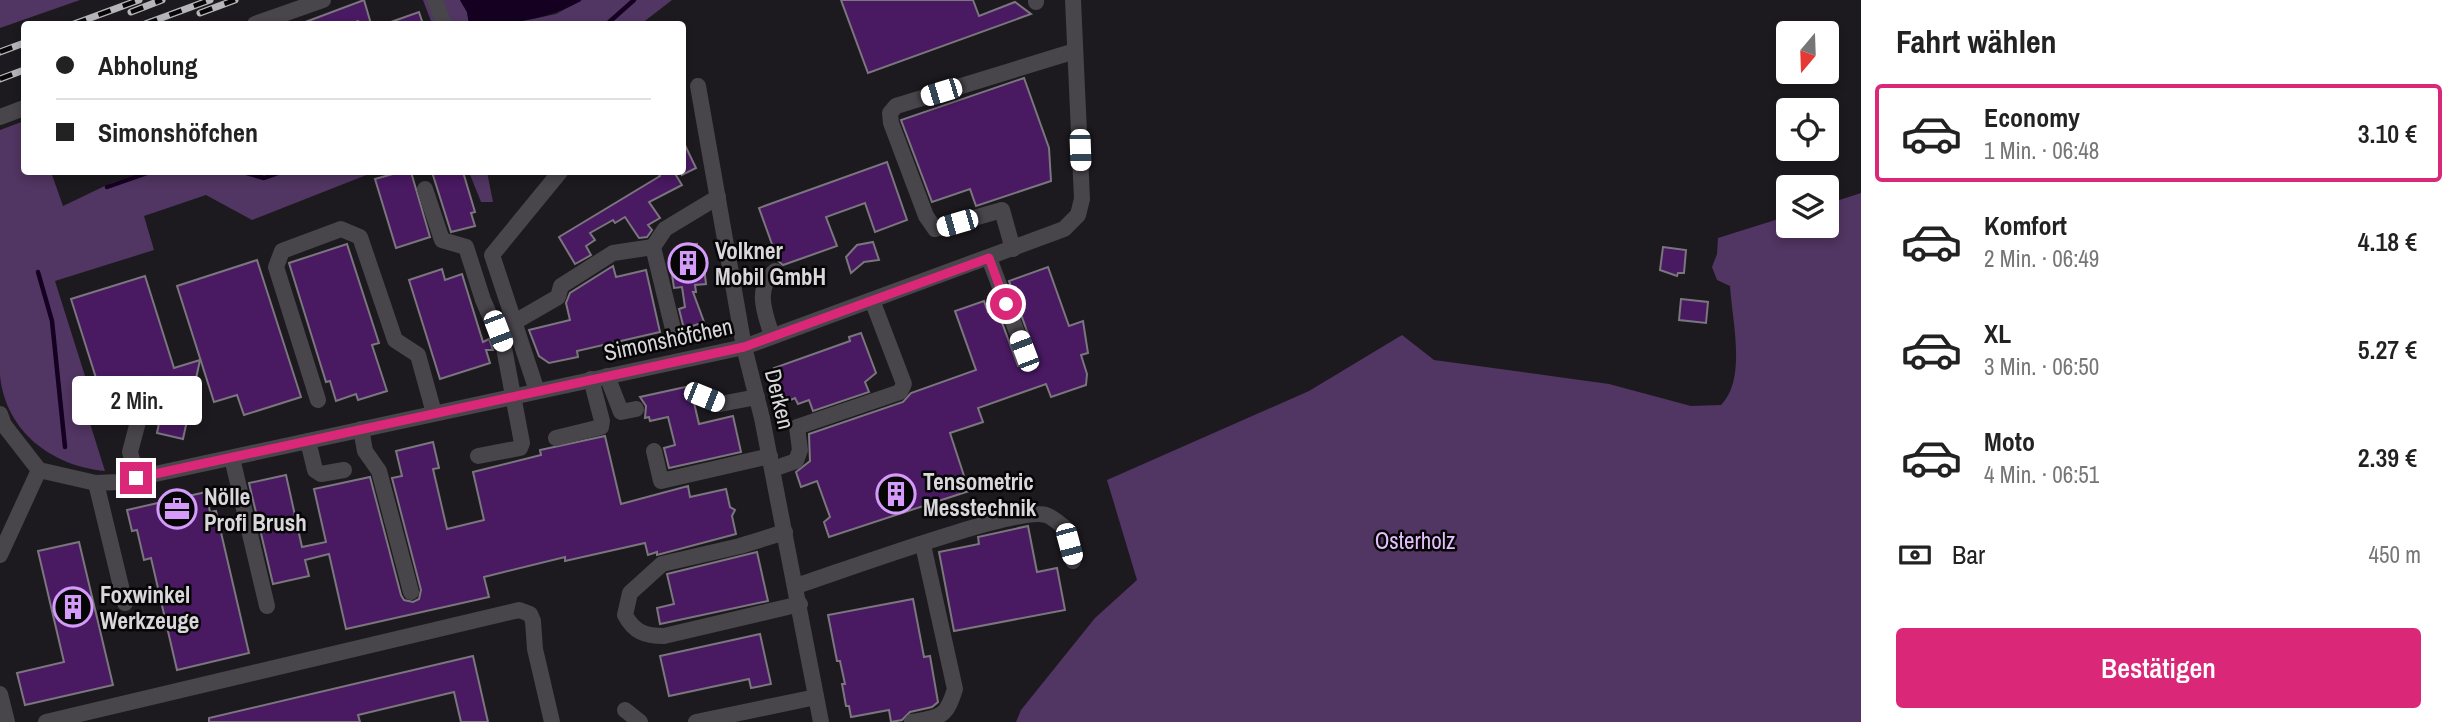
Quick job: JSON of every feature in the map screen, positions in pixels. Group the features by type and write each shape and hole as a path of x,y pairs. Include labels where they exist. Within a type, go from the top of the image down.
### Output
{"street":[{"path":"264,21 323,0"},
{"path":"435,0 443,21"},
{"name":"Simonshöfchen","path":"39,470 96,483 136,478 744,347 1064,229 1078,215 1082,199 1073,0"},
{"path":"1013,249 1002,210 934,229 926,216 891,123 890,113 895,106 1076,51"},
{"name":"Derken","path":"698,86 744,347 772,463 821,722"},
{"path":"0,117 21,109"},
{"path":"537,391 492,255 558,175"},
{"path":"425,188 442,240 466,247 483,300 504,348 511,397 522,443 520,448 478,456"},
{"path":"674,333 653,247 665,229 718,197"},
{"path":"318,400 276,267 282,251 341,229 360,237 395,340 418,355 434,413"},
{"path":"513,323 558,297 561,286 613,253 653,247"},
{"path":"989,258 1024,351"},
{"path":"772,336 761,295 766,278 775,271"},
{"path":"654,451 661,481 796,461 800,455 797,427 900,392 904,384 872,300"},
{"path":"599,378 621,412 636,409"},
{"path":"556,438 601,427 599,378"},
{"path":"704,397 720,404 757,397"},
{"path":"135,399 139,418 130,452 136,478"},
{"path":"0,414 4,425 39,470 0,555"},
{"path":"360,429 365,451 379,471 411,592"},
{"path":"308,441 315,470 321,474 344,470"},
{"path":"232,458 267,606"},
{"path":"96,483 125,603"},
{"path":"796,586 1021,515 1045,515 1064,527 1073,561"},
{"path":"785,532 740,546 662,564 630,593 625,615 638,631 648,636 664,636 800,604"},
{"path":"912,722 941,716 949,709 956,689 923,545"},
{"path":"46,722 519,610 530,614 533,621 535,649 552,722"},
{"path":"0,694 7,722"},
{"path":"696,722 816,697"},
{"path":"625,710 640,722"}],"green space":[{"path":"0,0 80,0 0,28"},
{"path":"423,0 460,0 468,21 431,21"},
{"path":"582,0 672,0 645,21 523,21 556,14"},
{"path":"21,122 21,175 52,175 63,206 111,183 136,175 366,175 252,220 206,195 144,216 154,250 55,281 91,395 82,398 105,471 67,462 35,443 11,414 4,396 0,376 0,130"},
{"path":"470,175 488,175 493,202 481,202"},
{"name":"Osterholz","path":"1861,193 1861,722 1016,722 1021,710 1095,618 1137,580 1107,480 1309,391 1402,335 1434,360 1609,384 1691,406 1721,405 1734,380 1736,348 1730,286 1717,280 1712,267 1717,254 1718,238 1776,220 1776,238 1839,238 1839,200"}],"shaded area":[{"path":"460,0 581,1 553,13 517,21 468,21"}],"building":[{"path":"364,0 370,21 358,21 308,21"},
{"path":"841,0 973,0 979,16 1015,2 1031,14 868,73"},
{"path":"419,12 422,21 394,21"},
{"path":"1024,78 1049,148 1051,181 976,206 970,189 932,202 901,120"},
{"path":"686,147 696,168 686,173"},
{"path":"887,162 907,220 875,232 865,203 826,217 837,246 783,265 778,261 759,208"},
{"path":"389,175 412,175 430,237 396,248 375,179"},
{"path":"433,175 464,175 475,212 471,213 475,226 451,232"},
{"path":"676,175 682,185 649,202 660,218 648,225 652,230 647,237 639,238 625,217 615,223 613,220 590,233 595,240 586,246 591,255 575,264 559,237 660,176"},
{"path":"873,242 879,260 864,262 851,273 846,257 857,245"},
{"path":"347,244 379,343 372,345 387,391 358,400 356,394 336,401 330,381 326,382 289,263"},
{"path":"697,244 700,268 704,267 706,284 695,285 696,292 693,292 704,322 684,329 679,309 685,307 682,287 674,288 670,261 679,260 677,247"},
{"path":"1663,247 1686,250 1684,273 1678,273 1677,276 1660,270"},
{"path":"257,260 301,397 244,415 237,395 214,402 177,286"},
{"path":"613,266 616,277 646,270 660,332 577,351 578,357 549,363 539,356 529,330 570,320 566,303 570,293"},
{"path":"1048,267 1069,326 1083,321 1088,353 1081,355 1087,374 1086,385 1051,397 1046,384 978,408 983,422 950,433 969,491 829,537 824,522 830,517 817,481 801,487 796,472 810,461 809,434 903,402 911,393 976,370 955,311 984,301 988,312 997,309 1018,366 1037,359 1009,281"},
{"path":"442,269 445,280 462,274 483,342 489,339 493,350 486,350 490,363 440,379 409,280"},
{"path":"145,276 174,368 200,360 183,439 157,433 164,399 159,384 153,386 150,377 127,384 127,393 103,400 71,299"},
{"path":"1681,299 1708,302 1706,323 1679,320"},
{"path":"861,333 876,373 865,382 869,392 813,411 809,400 798,404 795,398 786,402 774,368 850,341 849,337"},
{"path":"690,386 699,424 733,416 741,452 669,468 664,448 675,445 668,417 650,421 649,417 645,418 646,406 640,397"},
{"path":"605,436 621,504 688,486 690,497 726,489 730,507 735,510 732,516 736,534 657,555 657,552 648,555 645,543 565,561 565,557 484,577 489,597 346,629 329,554 305,560 309,576 273,584 249,483 286,475 302,547 326,542 314,489 370,477 401,595 404,600 413,602 419,599 421,590 392,478 402,476 396,451 433,442 439,468 433,469 447,529 484,520 473,472 541,455 540,450"},
{"path":"206,492 210,512 216,511 249,653 177,670 151,558 144,560 137,530 132,531 127,510"},
{"path":"1028,526 1037,572 1057,568 1065,610 954,631 939,552 979,544 978,537"},
{"name":"Foxwinkel Werkzeuge","path":"79,542 113,685 25,705 17,673 64,662 38,551"},
{"path":"757,552 768,601 660,624 657,608 674,604 667,574"},
{"path":"913,599 924,657 930,656 938,702 932,707 910,712 902,720 891,722 889,710 851,717 849,706 846,706 842,684 845,684 840,661 837,661 828,615"},
{"path":"760,634 771,684 751,688 749,679 669,696 660,656"},
{"path":"473,656 488,722 461,722 454,692 358,715 360,722 209,722 209,718"}],"waterway":[{"path":"610,21 634,0"},
{"path":"107,187 141,175"},
{"path":"254,175 264,178 272,175"},
{"path":"38,272 52,321 65,447"}],"railway":[{"path":"82,21 139,0"},
{"path":"131,12 162,0"},
{"path":"153,21 210,0"},
{"path":"200,13 235,0"},
{"path":"0,52 21,44"},
{"path":"0,79 21,71"}],"place":[{"name":"Volkner Mobil GmbH","path":"688,263"},
{"name":"Tensometric Messtechnik","path":"896,494"},
{"name":"Nölle Profi Brush","path":"177,509"},
{"name":"Foxwinkel Werkzeuge","path":"73,607"}],"route":[{"path":"136,478 744,347 989,258 1006,304"}]}
